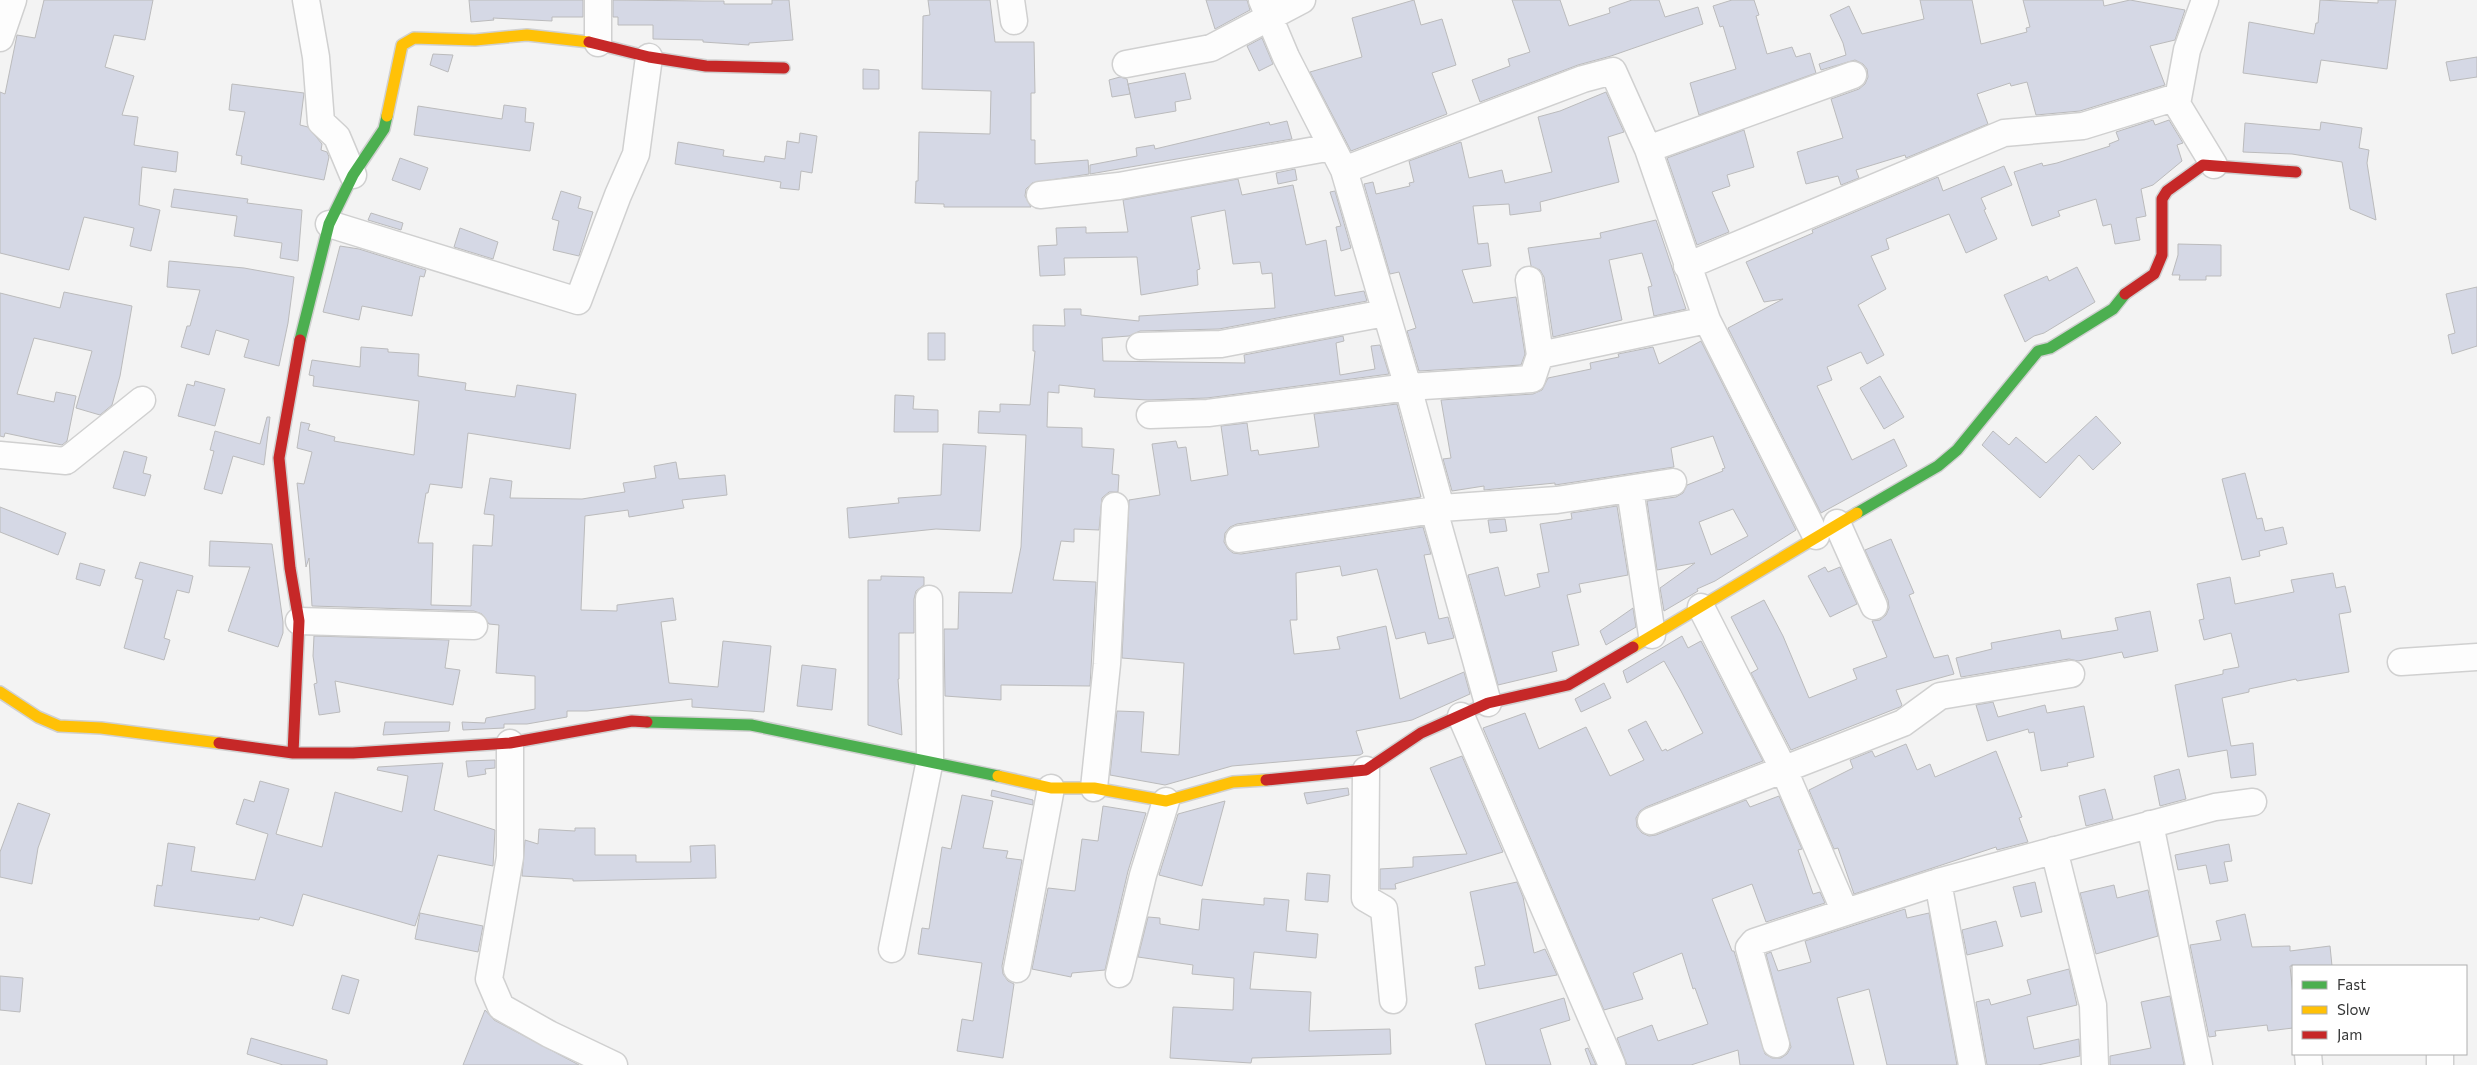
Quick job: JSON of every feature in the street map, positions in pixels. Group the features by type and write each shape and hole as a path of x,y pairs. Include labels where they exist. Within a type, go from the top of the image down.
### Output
{"street":[{"path":"0,38 13,0"},
{"path":"306,0 316,57 320,122 337,137 353,175"},
{"path":"598,0 598,44"},
{"path":"1126,64 1211,48 1265,10 1302,0"},
{"path":"2205,0 2187,50 2177,104 2214,165"},
{"path":"1265,10 1344,170 1408,387 1437,509 1488,703"},
{"path":"293,752 299,620 290,568 280,458 297,352 329,224 353,175 384,129 402,45 414,38 475,40 528,34 598,44 650,57 706,66 784,68"},
{"path":"329,224 578,301 618,195 636,154 650,57"},
{"path":"1344,170 1583,79 1613,71 1648,149 1706,320 1826,529 1874,606"},
{"path":"1648,149 1852,76"},
{"path":"1687,266 2004,133 2083,126 2177,97"},
{"path":"1040,195 1119,186 1332,147"},
{"path":"0,692 38,717 59,726 101,728 293,752 353,753 510,743 632,721 751,725 930,760 1051,788 1094,788 1166,801 1233,782 1330,775 1366,770 1421,733 1488,703 1568,686 1652,634 1701,607 1826,529 1948,460 2038,351 2050,348 2113,309 2121,297 2154,274 2162,255 2162,199 2167,191 2203,165 2296,172"},
{"path":"1150,415 1208,413 1408,387 1532,380 1540,355 1529,280"},
{"path":"1140,346 1221,344 1385,313"},
{"path":"1540,355 1706,320"},
{"path":"0,455 66,461 142,400"},
{"path":"1239,539 1437,509 1557,500 1673,482"},
{"path":"1630,489 1652,634"},
{"path":"1094,788 1107,664 1115,506"},
{"path":"892,949 930,760 929,599"},
{"path":"1701,607 1784,770 1845,912"},
{"path":"299,620 474,626"},
{"path":"2401,662 2477,658"},
{"path":"1651,821 1903,723 1940,696 2071,674"},
{"path":"1461,716 1612,1065"},
{"path":"510,743 510,857 489,979 501,1007 550,1034 614,1065"},
{"path":"1366,770 1365,898 1384,909 1393,1000"},
{"path":"1017,969 1051,788"},
{"path":"1120,974 1142,875 1166,801"},
{"path":"1776,1044 1749,948 1750,944 1938,882 2215,807 2253,802"},
{"path":"2150,824 2199,1065"},
{"path":"2054,850 2092,1005 2095,1065"},
{"path":"1938,882 1972,1065"}],"building":[{"path":"44,0 153,0 145,40 114,35 105,67 134,76 122,115 138,117 134,145 178,152 176,172 142,167 139,205 160,210 151,251 130,246 134,228 84,217 69,270 0,253 0,92 5,94 17,35 35,38"},
{"path":"469,0 583,0 583,17 552,17 552,21 493,18 494,20 471,22"},
{"path":"613,0 724,1 724,4 772,4 772,0 789,0 793,40 749,43 749,45 703,42 703,40 653,39 653,25 618,25 618,17 613,17"},
{"path":"928,0 990,0 995,42 1034,42 1035,93 1031,93 1031,140 1035,140 1035,164 1088,160 1089,174 1032,183 1026,189 1025,196 1031,207 944,207 944,204 915,203 916,181 918,181 919,132 990,134 991,91 922,89 923,16 930,15"},
{"path":"1206,0 1247,0 1250,10 1215,29"},
{"path":"1414,0 1421,25 1442,19 1456,65 1432,73 1447,114 1351,151 1310,72 1362,57 1352,18"},
{"path":"1512,0 1560,0 1569,26 1610,13 1609,8 1632,0 1659,0 1665,17 1698,7 1703,24 1611,56 1578,65 1480,102 1472,80 1510,66 1508,59 1530,52"},
{"path":"1732,0 1754,0 1759,15 1756,16 1767,54 1792,47 1796,57 1810,53 1816,73 1699,115 1690,83 1736,69 1723,26 1720,27 1713,6"},
{"path":"1920,0 1972,0 1981,44 2027,32 2026,28 2030,27 2023,0 2103,0 2104,6 2130,0 2185,10 2175,40 2150,46 2165,85 2080,111 2036,115 2027,82 2011,86 2010,83 1977,94 1988,124 1906,158 1905,155 1856,170 1859,178 1841,185 1838,176 1806,184 1797,152 1843,138 1831,99 1859,89 1865,84 1868,77 1867,69 1863,64 1855,60 1821,70 1819,64 1846,55 1843,43 1830,15 1849,6 1862,34 1924,19"},
{"path":"2320,0 2378,3 2378,0 2396,0 2387,69 2321,60 2317,83 2243,73 2249,22 2314,34 2316,23 2318,23"},
{"path":"1262,38 1273,64 1259,71 1247,46"},
{"path":"433,54 453,55 448,72 430,65"},
{"path":"2477,57 2477,77 2450,81 2446,62"},
{"path":"863,69 879,70 879,89 863,89"},
{"path":"1185,73 1191,99 1175,102 1176,111 1135,118 1128,84"},
{"path":"1120,77 1127,79 1130,94 1112,97 1109,80"},
{"path":"232,84 304,93 300,125 308,127 322,144 321,150 327,152 329,157 324,180 241,164 242,156 236,155 245,112 229,110"},
{"path":"1606,92 1624,132 1608,137 1619,182 1540,202 1541,211 1510,215 1509,204 1473,206 1478,244 1488,243 1491,266 1462,270 1473,303 1516,297 1525,354 1521,365 1419,371 1407,331 1416,328 1399,272 1390,274 1364,184 1373,182 1376,194 1410,186 1409,183 1414,182 1409,161 1461,142 1469,178 1502,170 1505,183 1552,172 1538,117 1560,111"},
{"path":"504,105 526,108 525,122 534,123 530,151 414,135 418,106 502,119"},
{"path":"2153,120 2155,125 2169,120 2183,143 2177,145 2182,161 2153,185 2141,189 2146,216 2136,218 2140,240 2115,244 2111,224 2103,226 2096,199 2058,211 2060,216 2032,226 2014,172 2042,163 2043,166 2057,163 2110,146 2109,144 2119,140 2116,132"},
{"path":"1287,121 1292,139 1090,174 1090,165 1137,156 1136,148 1154,145 1155,149 1269,122 1270,125"},
{"path":"2321,122 2362,128 2359,148 2369,150 2367,163 2376,220 2350,209 2342,162 2292,154 2243,152 2245,123 2320,130"},
{"path":"1744,130 1754,167 1727,175 1730,186 1712,192 1729,232 1697,245 1667,158"},
{"path":"800,133 817,136 812,173 801,171 799,190 780,188 781,182 675,164 678,142 724,150 723,156 764,162 765,156 785,159 787,141 799,143"},
{"path":"400,158 428,168 420,190 392,180"},
{"path":"2004,166 2012,185 1981,198 1986,209 1984,210 1997,239 1966,253 1949,214 1886,239 1889,249 1871,256 1886,289 1858,305 1884,355 1867,364 1861,352 1827,367 1832,380 1817,386 1852,460 1894,439 1907,466 1821,513 1728,328 1783,299 1764,302 1746,262 1813,233 1812,230 1938,177 1943,191"},
{"path":"1295,169 1297,180 1278,184 1276,173"},
{"path":"1238,179 1242,195 1293,185 1306,245 1326,240 1335,296 1364,291 1367,301 1219,329 1140,331 1129,336 1102,338 1103,361 1245,363 1244,355 1343,336 1344,341 1336,343 1340,375 1375,369 1371,346 1380,345 1389,374 1207,398 1148,400 1094,397 1095,389 1059,385 1059,393 1048,392 1047,427 1082,428 1082,447 1114,449 1112,474 1119,475 1118,492 1109,492 1102,498 1099,530 1074,529 1074,542 1061,541 1053,580 1096,582 1090,686 1001,685 1001,700 945,696 944,629 958,629 959,592 1012,593 1021,547 1026,435 978,433 979,411 1000,412 1000,404 1030,405 1035,351 1033,351 1033,325 1065,326 1064,309 1081,309 1081,315 1139,321 1139,316 1275,308 1272,273 1262,274 1260,262 1233,264 1225,210 1191,217 1200,269 1197,270 1198,285 1141,295 1137,257 1064,258 1065,275 1040,276 1038,246 1057,245 1056,228 1086,227 1086,233 1128,232 1123,200"},
{"path":"174,189 248,199 247,203 302,210 298,261 280,258 282,243 234,236 237,216 171,207"},
{"path":"561,191 581,197 578,208 593,212 579,256 553,250 559,221 552,219"},
{"path":"1335,191 1351,248 1341,251 1336,227 1341,226 1330,192"},
{"path":"371,213 403,223 401,230 368,220"},
{"path":"1656,220 1686,309 1654,316 1648,287 1652,286 1642,253 1609,260 1622,320 1553,337 1544,277 1540,270 1531,266 1528,248 1601,238 1600,233"},
{"path":"460,228 498,242 493,259 454,247"},
{"path":"2178,244 2221,245 2221,276 2206,276 2206,280 2179,280 2180,275 2172,275 2178,255"},
{"path":"340,246 359,249 426,270 424,277 420,276 412,316 362,306 359,320 323,312"},
{"path":"169,261 244,268 294,277 288,323 279,366 244,357 249,340 216,330 209,355 181,347 187,326 190,326 200,290 167,287"},
{"path":"2077,267 2095,302 2044,333 2034,336 2025,342 2004,295 2047,276 2049,281"},
{"path":"2477,287 2477,346 2452,354 2448,335 2455,333 2446,294"},
{"path":"64,292 132,306 120,376 112,405 100,415 76,408 92,351 34,338 17,394 54,402 56,392 76,396 67,441 62,445 5,433 4,437 0,436 0,293 60,308"},
{"path":"928,333 945,333 945,360 928,360"},
{"path":"1701,341 1796,530 1664,611 1660,588 1695,563 1657,570 1647,501 1676,497 1683,493 1687,485 1723,471 1722,469 1725,468 1713,436 1671,448 1674,467 1555,485 1555,483 1484,490 1484,486 1452,491 1443,459 1451,458 1441,400 1533,394 1542,390 1548,378 1591,369 1590,363 1619,357 1618,354 1653,347 1659,364","holes":["1733,509 1748,536 1711,555 1699,522"]},
{"path":"361,347 388,349 388,352 419,354 418,376 466,383 465,390 515,397 517,385 576,394 570,449 468,433 462,488 430,484 428,493 426,493 418,543 433,543 431,605 471,606 473,545 492,546 494,515 484,514 490,478 512,481 510,498 582,499 625,492 623,483 656,478 654,466 676,462 679,479 725,475 727,495 682,500 684,508 629,517 628,510 585,516 581,610 617,611 617,605 673,598 676,620 661,622 669,683 718,687 723,641 771,646 764,712 692,707 692,699 587,711 567,711 567,717 527,724 504,724 504,728 463,730 462,722 485,723 486,718 535,709 535,676 496,673 499,625 489,624 482,614 474,611 312,606 309,558 306,567 297,483 304,484 312,452 297,448 301,422 310,424 308,430 335,437 334,441 414,455 419,401 313,386 314,376 309,375 312,360 360,367"},
{"path":"1880,376 1904,417 1884,429 1860,388"},
{"path":"195,381 225,389 215,426 178,416 187,384 194,386"},
{"path":"895,395 914,396 913,409 938,410 938,432 894,432"},
{"path":"1397,404 1421,497 1237,524 1230,527 1225,533 1224,542 1233,553 1241,554 1423,527 1431,554 1424,555 1439,619 1448,617 1454,638 1428,644 1425,632 1396,639 1377,569 1342,576 1340,566 1296,573 1297,620 1290,620 1294,654 1340,649 1337,637 1386,626 1400,699 1464,672 1470,694 1412,720 1356,731 1363,753 1360,755 1232,766 1165,785 1110,775 1117,711 1144,712 1141,752 1179,755 1184,663 1122,658 1129,500 1160,495 1152,444 1176,441 1178,448 1186,447 1191,481 1228,475 1221,426 1247,423 1251,451 1258,450 1259,455 1319,447 1314,414"},
{"path":"2096,416 2121,443 2093,470 2079,455 2040,498 1982,445 1993,431 2009,445 2016,437 2046,463"},
{"path":"267,417 270,417 264,465 233,456 222,494 204,489 214,451 210,450 215,431 260,444"},
{"path":"943,444 986,446 980,531 936,529 849,538 847,508 899,503 898,498 941,495"},
{"path":"124,451 147,457 143,473 151,475 145,496 113,488"},
{"path":"2245,473 2257,519 2262,518 2265,531 2283,527 2287,544 2259,551 2260,556 2242,560 2222,479"},
{"path":"1617,506 1628,575 1579,584 1581,592 1567,595 1579,645 1552,652 1557,671 1498,685 1468,575 1498,567 1505,596 1540,587 1537,574 1549,572 1540,524 1572,519 1571,513"},
{"path":"0,507 66,533 58,555 0,532"},
{"path":"1505,519 1507,531 1490,533 1488,520"},
{"path":"1891,539 1914,593 1909,595 1934,658 1948,655 1954,674 1896,690 1902,705 1900,707 1791,750 1751,673 1758,669 1731,617 1764,600 1783,636 1809,698 1857,679 1853,669 1887,657 1872,621 1880,620 1886,615 1889,608 1888,600 1865,550"},
{"path":"210,541 272,544 283,622 283,633 278,647 228,631 250,567 209,566"},
{"path":"140,562 193,576 189,593 177,590 164,638 170,640 164,660 124,648 143,580 135,578"},
{"path":"80,563 105,570 100,586 76,579"},
{"path":"1825,567 1828,572 1840,567 1857,604 1830,617 1808,576"},
{"path":"2333,573 2336,588 2345,586 2351,612 2339,614 2349,672 2297,681 2296,679 2249,689 2249,692 2222,698 2231,746 2253,743 2256,775 2231,778 2227,750 2188,757 2175,685 2223,674 2223,670 2239,667 2231,633 2204,640 2199,620 2204,619 2197,584 2230,577 2235,604 2294,592 2291,580"},
{"path":"881,576 924,577 924,585 916,591 914,599 914,633 899,633 898,679 902,735 868,725 868,580 881,580"},
{"path":"1633,608 1636,627 1606,645 1600,631"},
{"path":"2150,611 2158,651 2124,658 2122,652 2078,661 2069,659 1961,677 1956,658 1992,649 1991,643 2060,630 2062,639 2118,630 2115,618"},
{"path":"314,636 449,640 445,668 460,670 453,705 335,681 340,712 319,715 314,684 317,683 313,656"},
{"path":"1682,636 1688,648 1701,641 1763,761 1646,807 1640,811 1636,818 1637,827 1642,833 1649,836 1656,835 1746,800 1750,807 1779,796 1802,849 1798,850 1813,894 1820,892 1825,903 1766,922 1752,884 1712,899 1732,951 1734,951 1765,1054 1772,1058 1781,1058 1787,1054 1791,1047 1766,954 1771,952 1778,971 1811,962 1805,941 1905,909 1907,918 1929,913 1957,1065 1887,1065 1869,989 1837,998 1854,1065 1740,1065 1738,1050 1691,1065 1627,1065 1617,1038 1652,1025 1658,1041 1708,1024 1695,988 1693,989 1682,953 1633,973 1643,999 1604,1010 1483,728 1525,713 1539,749 1586,727 1610,776 1644,760 1628,730 1646,721 1662,751 1666,749 1667,751 1703,733 1681,691 1664,661 1627,683 1623,671"},
{"path":"802,665 836,669 832,710 797,706"},
{"path":"1604,683 1611,698 1581,712 1575,699"},
{"path":"1993,702 1998,717 2045,705 2047,713 2084,706 2094,757 2067,763 2068,766 2041,771 2034,732 2029,733 2028,729 1987,741 1976,705"},
{"path":"385,722 450,722 449,731 383,735"},
{"path":"1906,744 1917,770 1930,764 1935,777 1996,751 2022,817 2019,818 2028,842 1997,850 1996,847 1854,894 1838,848 1834,849 1809,790 1853,768 1850,760 1872,751 1875,757"},
{"path":"1462,756 1503,852 1395,884 1396,889 1380,889 1380,869 1413,867 1413,857 1467,854 1430,768"},
{"path":"495,760 495,768 485,769 486,774 468,777 466,761"},
{"path":"443,763 434,810 495,830 493,866 438,855 415,926 303,894 293,926 260,917 259,920 154,906 157,885 162,886 168,843 195,847 191,871 255,880 268,834 236,824 244,799 254,802 260,781 289,789 276,834 322,847 335,792 402,812 408,776 377,770 378,767"},
{"path":"2179,769 2186,799 2160,806 2154,776"},
{"path":"1348,788 1349,795 1307,804 1304,793"},
{"path":"2105,789 2113,819 2086,826 2079,796"},
{"path":"992,790 1033,800 1033,805 991,796"},
{"path":"962,795 993,801 983,848 1008,851 1006,858 1022,860 1002,966 1003,974 1008,981 1014,984 1003,1058 957,1051 962,1019 973,1021 982,963 918,954 922,928 929,929 942,847 951,849"},
{"path":"1225,801 1202,886 1159,875 1178,814"},
{"path":"18,803 50,814 38,848 32,884 0,877 0,852"},
{"path":"1103,806 1146,813 1128,871 1105,970 1072,973 1071,977 1032,969 1048,888 1075,891 1082,839 1098,841"},
{"path":"575,828 595,828 595,855 636,855 636,862 691,862 690,846 715,845 716,878 573,881 573,879 522,876 525,840 538,844 539,829 575,831"},
{"path":"2229,844 2232,861 2224,862 2228,881 2210,884 2206,865 2178,870 2175,855"},
{"path":"1307,873 1330,875 1328,902 1305,900"},
{"path":"1517,882 1523,897 1534,953 1545,949 1557,975 1479,989 1475,967 1485,965 1470,892"},
{"path":"2035,882 2042,912 2021,917 2013,887"},
{"path":"2114,885 2117,898 2148,890 2158,936 2096,954 2080,893"},
{"path":"1264,898 1289,900 1286,931 1318,934 1316,958 1254,952 1250,989 1311,992 1309,1031 1390,1029 1391,1054 1252,1058 1251,1063 1170,1058 1173,1007 1233,1010 1234,978 1192,974 1193,965 1138,957 1148,917 1160,918 1160,924 1199,930 1202,899 1264,905"},
{"path":"420,913 483,926 478,952 415,939"},
{"path":"2245,914 2252,947 2290,946 2290,951 2330,946 2332,965 2290,966 2292,1028 2268,1031 2267,1025 2215,1031 2216,1036 2209,1037 2190,945 2221,940 2216,921"},
{"path":"1996,921 2003,946 1967,955 1962,930"},
{"path":"2069,969 2077,1005 2027,1017 2034,1049 2079,1039 2080,1056 2038,1065 1987,1065 1976,1002 1989,999 1991,1005 2031,994 2027,980"},
{"path":"342,975 359,980 349,1014 332,1009"},
{"path":"0,976 23,978 20,1012 0,1010"},
{"path":"2170,996 2184,1065 2110,1065 2110,1056 2151,1048 2141,1002"},
{"path":"1564,998 1570,1020 1540,1029 1551,1065 1486,1065 1475,1024"},
{"path":"485,1010 494,1020 579,1065 463,1065"},
{"path":"251,1038 327,1060 327,1065 283,1065 247,1054"},
{"path":"1588,1048 1596,1065 1591,1065 1585,1049"}],"traffic: fast":[{"path":"300,340 329,224 353,175 384,129 387,116"},
{"path":"1857,513 1938,466 1957,450 2038,351 2050,348 2113,309 2125,294"},
{"path":"647,722 751,725 998,776"}],"traffic: slow":[{"path":"387,116 402,45 414,38 475,40 527,35 589,42"},
{"path":"1633,647 1857,513"},
{"path":"0,692 38,717 59,726 101,728 219,743"},
{"path":"998,776 1051,788 1094,788 1166,801 1233,782 1266,780"}],"traffic: jam":[{"path":"589,42 649,57 706,66 784,68"},
{"path":"2125,294 2154,274 2162,255 2162,199 2167,191 2203,165 2296,172"},
{"path":"293,753 299,621 290,568 279,458 300,340"},
{"path":"1266,780 1366,770 1421,733 1488,703 1568,685 1633,647"},
{"path":"219,743 293,753 353,753 510,743 632,721 647,722"}]}
